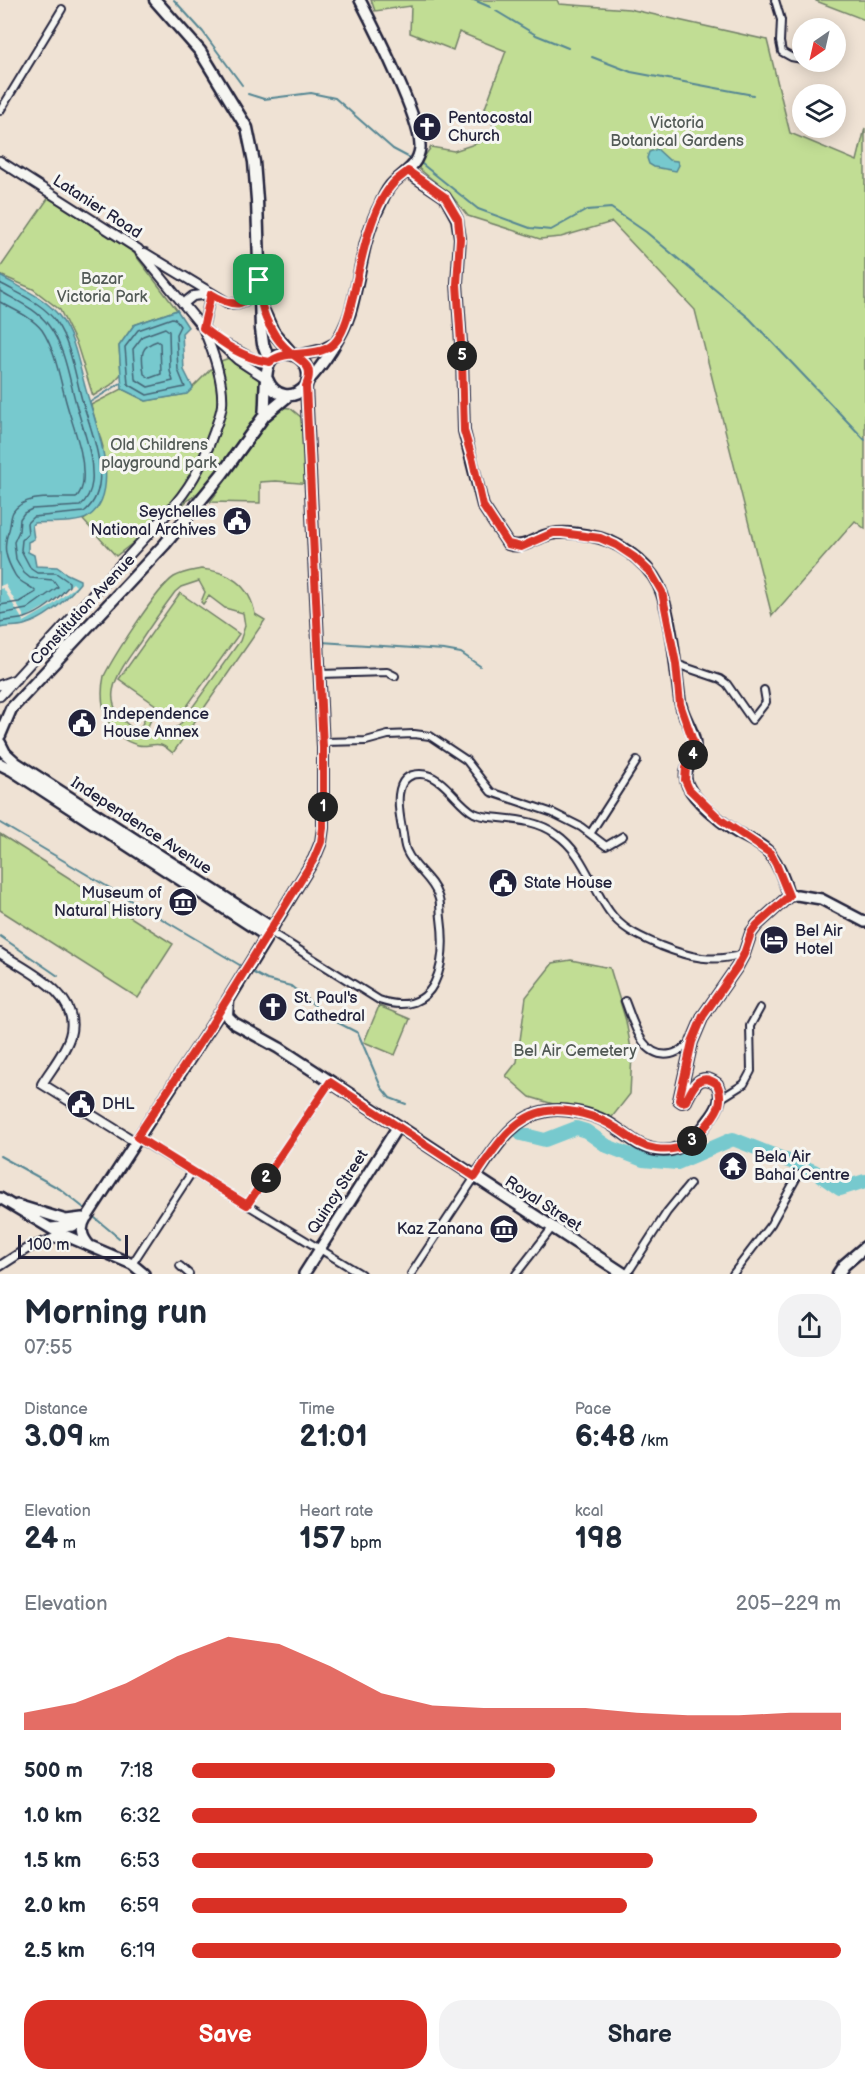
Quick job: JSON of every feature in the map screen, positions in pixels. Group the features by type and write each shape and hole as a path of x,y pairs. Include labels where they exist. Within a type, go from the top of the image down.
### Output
{"main road":[{"path":"155,0 200,51 247,128 254,162 257,200 263,344 270,362"},
{"path":"267,379 274,391 288,396 298,393 319,370 337,340 349,313 374,218 392,184 417,160 420,147 418,130 360,0"},
{"path":"408,171 445,197 458,219 460,238 457,284 462,358 462,419 483,506 508,544 516,547 530,544 545,535 562,533 600,538 634,557 651,573 662,592 676,664 680,704 695,747 686,768 685,780 689,789 721,820 770,853 789,896"},
{"path":"91,1247 82,1235 81,1229 87,1217 272,933 314,859 321,842 323,742 306,384 309,376 306,364 294,355 273,332 260,300"},
{"path":"264,416 267,402 266,373 270,362 280,355 322,350 332,345"},
{"name":"Constitution Avenue","path":"0,735 12,709 165,544 222,474 264,416 288,396"},
{"name":"Constitution Avenue","path":"0,714 12,709"},
{"name":"Independence Avenue","path":"0,742 5,753 16,763 272,933"},
{"name":"Independence Avenue","path":"0,764 272,933"},
{"path":"475,1177 515,1125 538,1113 554,1110 600,1118 646,1147 674,1149 684,1146 697,1136 720,1100 717,1084 704,1078 695,1084 686,1101 679,1100 692,1042 703,1016 744,954 751,933 757,925 789,896 821,899 865,922"},
{"path":"228,1000 227,1016 234,1023"},
{"path":"208,1030 216,1024 234,1023"},
{"name":"Royal Street","path":"234,1023 279,1048 625,1274"},
{"name":"Quincy Street","path":"304,1274 398,1126"},
{"path":"2,1200 66,1220 87,1217"},
{"path":"2,1200 63,1235 132,1264 144,1274"},
{"path":"51,1228 73,1226 87,1217"},
{"path":"838,1274 844,1265 865,1247"}],"street":[{"path":"775,0 781,20 782,52 792,57"},
{"path":"0,111 62,9"},
{"name":"Latanier Road","path":"0,161 138,249 203,328 238,360 267,379"},
{"path":"138,249 228,303 239,304 252,296 259,280"},
{"path":"183,304 193,296 211,294"},
{"path":"0,696 165,516 186,492 196,476 205,457 222,405 212,347 203,328 211,294"},
{"name":"Latanier Road","path":"217,340 255,360 270,362"},
{"path":"676,664 720,679 727,684 752,720 766,702 764,690"},
{"path":"320,674 387,672 394,676"},
{"path":"0,685 17,678"},
{"path":"323,742 366,741 388,735 430,736 466,760 491,792 553,813 606,846 622,836"},
{"path":"590,834 637,761"},
{"path":"272,933 379,1000 392,1004 408,1003 423,998 430,991 441,971 444,939 438,896 406,852 398,800 400,788 406,780 413,775 421,774 431,776 469,811 478,815 527,821 546,827 558,834 572,847 610,913 627,929 643,939 683,955 707,959 730,958 744,954"},
{"path":"0,953 56,990 64,1000 71,1017 71,1034 65,1048 42,1084 361,1274"},
{"path":"625,1001 641,1041 647,1047 661,1053 672,1054 692,1042"},
{"path":"720,1100 744,1084 751,1071 750,1026 760,1008"},
{"path":"247,1205 330,1082"},
{"path":"132,1264 192,1172"},
{"path":"733,1274 771,1224 798,1174"},
{"path":"411,1274 475,1177"},
{"path":"625,1274 667,1212 690,1184"},
{"path":"516,1274 552,1228"},
{"path":"0,1266 28,1248 63,1235"},
{"path":"180,1266 189,1274"}],"green space":[{"name":"Victoria Botanical Gardens","path":"371,0 557,0 559,4 629,9 767,40 792,138 802,138 857,161 865,128 865,529 855,521 772,616 695,310 612,222 561,237 540,239 468,216 451,195 417,167 431,147 454,151 498,136 485,108 506,51 459,32 453,50 410,33 411,6 375,11"},
{"path":"865,0 865,20 816,1"},
{"name":"Bazar Victoria Park","path":"49,197 133,252 177,310 134,325 119,346 121,374 111,385 93,396 77,345 60,310 33,289 0,275 0,268"},
{"name":"Old Childrens playground park","path":"232,357 267,379 264,416 222,474 116,556 83,520 88,517 103,447 91,405 122,389 146,401 186,394 218,362"},
{"path":"279,407 290,408 302,418 311,484 260,482 260,503 210,502"},
{"path":"201,569 229,576 236,581 248,595 255,614 265,620 173,753 161,745 144,746 127,741 118,735 107,718 102,697 104,676 136,623 157,594 177,575","holes":["199,581 205,592 201,602 203,604 209,596 225,608 243,613 245,626 240,641 179,726 155,736 144,735 154,713 149,711 138,732 124,721 116,711 113,700 117,677 175,592 181,587"]},
{"path":"180,593 239,634 177,720 119,679"},
{"path":"0,834 173,944 138,998 0,910"},
{"name":"Bel Air Cemetery","path":"571,960 610,968 626,1021 632,1054 630,1094 609,1121 530,1097 506,1076 517,1062 526,997 553,963"},
{"path":"379,1006 410,1019 395,1055 364,1042"}],"water":[{"path":"657,149 669,160 677,161 679,165 676,171 649,164 647,158 649,152"},
{"path":"0,276 48,304 66,326 102,444 106,478 104,493 98,507 88,517 77,521 34,523 32,525 34,539 28,542 28,552 34,555 36,566 57,567 80,580 80,583 48,614 24,625 0,628"},
{"path":"177,310 188,327 182,333 184,370 193,388 187,394 146,401 122,389 119,346 134,325"}],"pier":[{"path":"73,583 76,586 50,607 24,622 3,588 0,589 0,586 5,584 25,618 48,605"}],"waterway":[{"path":"174,0 203,32 242,85"},
{"path":"474,0 490,7"},
{"path":"496,11 536,35 568,48"},
{"path":"592,57 631,72 753,95"},
{"path":"248,94 264,99 311,93 335,98 393,149 410,158"},
{"path":"422,164 478,209 530,228 551,230 587,210 611,208 646,232 749,318 865,440"},
{"path":"90,402 121,383"},
{"path":"321,642 444,650 461,653 480,666"},
{"path":"0,823 243,967"},
{"path":"0,936 58,976"},
{"path":"250,971 267,980 291,986 331,1019 358,1033 381,1087 390,1098 406,1104"},
{"path":"521,1134 545,1140 576,1128 586,1131 607,1146 643,1160 677,1163 733,1139 814,1171 840,1189 865,1181"},
{"path":"0,1156 60,1189 84,1208"},
{"path":"95,1218 119,1238"}],"place":[{"name":"Pentocostal Church","path":"427,127"},
{"name":"Seychelles National Archives","path":"237,521"},
{"name":"Independence House Annex","path":"82,723"},
{"name":"State House","path":"503,883"},
{"name":"Museum of Natural History","path":"183,902"},
{"name":"Bel Air Hotel","path":"774,940"},
{"name":"St. Paul's Cathedral","path":"273,1007"},
{"name":"DHL","path":"81,1104"},
{"name":"Bela Air Bahai Centre","path":"733,1166"},
{"name":"Kaz Zanana","path":"504,1229"}],"route":[{"path":"259,280 252,296 239,304 228,303 211,294 203,328 217,340 255,360 270,362 280,355 292,354 296,356 322,350 332,345 337,340 349,313 374,218 386,192 408,171 433,187 445,197 458,219 460,248 457,284 462,358 462,419 483,506 508,544 521,547 553,533 600,538 634,557 651,573 662,592 676,664 680,704 695,747 686,768 685,780 695,797 721,820 770,853 789,896 751,933 737,967 703,1016 692,1042 679,1100 686,1101 695,1084 704,1078 717,1084 720,1100 697,1136 684,1146 674,1149 646,1147 600,1118 570,1112 547,1111 515,1125 475,1177 330,1082 247,1205 137,1137 244,974 314,859 321,842 323,828 323,742 306,386 309,376 306,364 292,354 267,322 260,300 259,280"}]}
